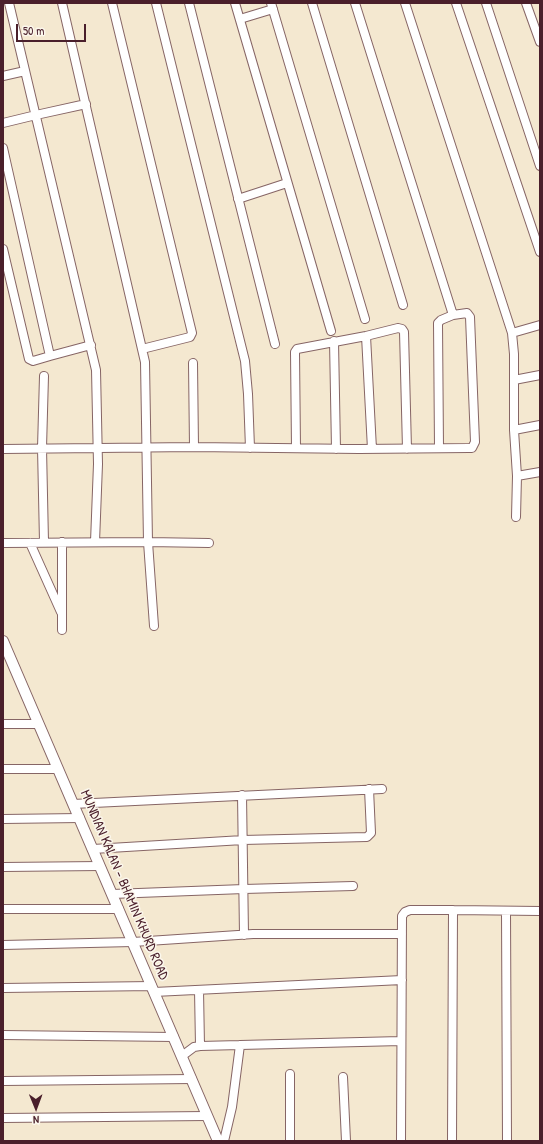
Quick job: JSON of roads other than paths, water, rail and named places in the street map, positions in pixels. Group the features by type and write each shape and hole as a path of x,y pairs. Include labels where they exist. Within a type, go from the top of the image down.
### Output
{"street":[{"path":"9,3 91,345 97,376 98,447 95,542"},
{"path":"62,3 146,370 148,542 154,626"},
{"path":"112,3 192,333 190,337 142,349"},
{"path":"156,3 245,361 250,448"},
{"path":"189,3 275,344"},
{"path":"235,3 331,331"},
{"path":"312,3 403,305"},
{"path":"355,3 453,315"},
{"path":"405,3 512,332 514,343 514,430 517,476 516,517"},
{"path":"456,3 540,252"},
{"path":"486,3 540,166"},
{"path":"526,3 540,42"},
{"path":"240,19 272,6 365,319"},
{"path":"3,76 25,71"},
{"path":"3,123 86,104"},
{"path":"3,148 50,356"},
{"path":"238,199 287,183"},
{"path":"3,249 6,279 29,359 33,361 91,345"},
{"path":"3,449 98,447 336,449 472,448 474,444 470,317 466,313 453,315 441,320 438,323 439,448"},
{"path":"512,332 540,326"},
{"path":"296,448 296,350 298,348 366,336 398,328 404,330 407,449"},
{"path":"366,336 372,449"},
{"path":"334,341 336,449"},
{"path":"193,363 194,447"},
{"path":"514,380 540,375"},
{"path":"44,376 42,448 44,542"},
{"path":"514,430 540,425"},
{"path":"517,476 540,472"},
{"path":"30,542 62,616"},
{"path":"62,542 62,630"},
{"path":"3,543 209,543"},
{"name":"MUNDIAN KALAN - BHAMIN KHURD ROAD","path":"3,641 218,1141"},
{"path":"3,724 39,724"},
{"path":"3,769 58,769"},
{"path":"93,849 243,840 369,837 371,834 369,789"},
{"path":"73,804 382,789"},
{"path":"242,795 244,935"},
{"path":"3,819 80,818"},
{"path":"3,867 100,866"},
{"path":"112,894 353,886"},
{"path":"3,909 119,909"},
{"path":"401,1141 402,919 405,912 410,910 540,911"},
{"path":"452,1141 453,910"},
{"path":"506,911 507,1141"},
{"path":"3,945 133,942 244,935 402,934"},
{"path":"3,988 199,990 402,980"},
{"path":"199,990 200,1046"},
{"path":"3,1035 174,1037"},
{"path":"182,1056 194,1047 200,1046 401,1041"},
{"path":"224,1141 232,1107 240,1045"},
{"path":"290,1074 290,1141"},
{"path":"341,1141 346,1141 343,1076"},
{"path":"3,1080 192,1079"},
{"path":"3,1118 207,1116"}]}
